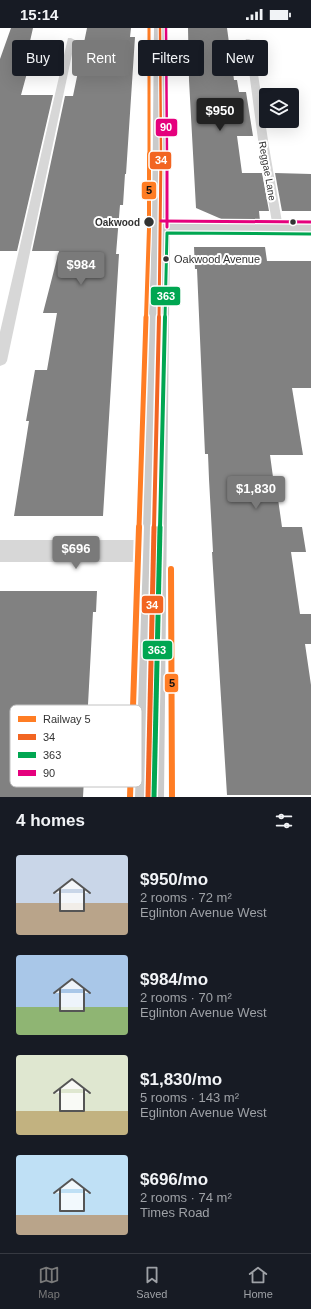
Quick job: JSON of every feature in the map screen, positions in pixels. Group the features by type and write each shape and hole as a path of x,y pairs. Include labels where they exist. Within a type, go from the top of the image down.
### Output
{"main road":[{"path":"148,797 152,551 161,227 160,28"}],"street":[{"path":"161,227 311,228"},
{"path":"0,551 152,551"}],"lane":[{"path":"0,361 71,40"},
{"name":"Reggae Lane","path":"254,76 278,228"}],"building":[{"path":"11,28 33,28 30,40 12,40 12,76 26,76 21,95 53,95 17,251 0,251 0,59"},
{"path":"87,28 131,28 130,37 135,37 126,174 123,205 120,205 116,254 119,254 103,516 14,516 29,421 26,421 35,370 47,370 57,313 43,313 59,251 32,251 65,96 73,96 77,76 130,76 130,40 85,40"},
{"path":"188,28 227,28 229,40 212,40 212,76 233,76 234,80 237,80 239,92 246,92 253,136 237,136 242,173 262,173 269,211 259,211 260,221 226,221 196,208 189,76 204,76 204,40 188,40"},
{"path":"275,173 311,174 311,211 282,211"},
{"path":"194,247 265,247 267,261 311,261 311,388 292,388 303,455 270,455 276,499 278,499 282,527 302,527 306,552 291,552 300,614 311,614 311,644 305,644 311,685 311,795 227,795 212,552 208,454 205,454 197,269 195,269"},
{"path":"0,591 97,591 96,612 93,612 88,705 10,705 10,787 84,787 83,797 0,797"}],"rail line":[{"name":"5","path":"133,705 149,228 149,28"},
{"name":"5","path":"171,569 172,797"},
{"name":"5","path":"130,787 130,797"}],"transit line":[{"name":"34","path":"148,797 161,227 160,28"},
{"name":"90","path":"166,28 167,227"},
{"name":"90","path":"161,221 311,222"},
{"name":"363","path":"154,797 167,233 311,234"}],"place":[{"name":"Oakwood","path":"149,222"},
{"name":"Oakwood Avenue","path":"166,259"}]}
